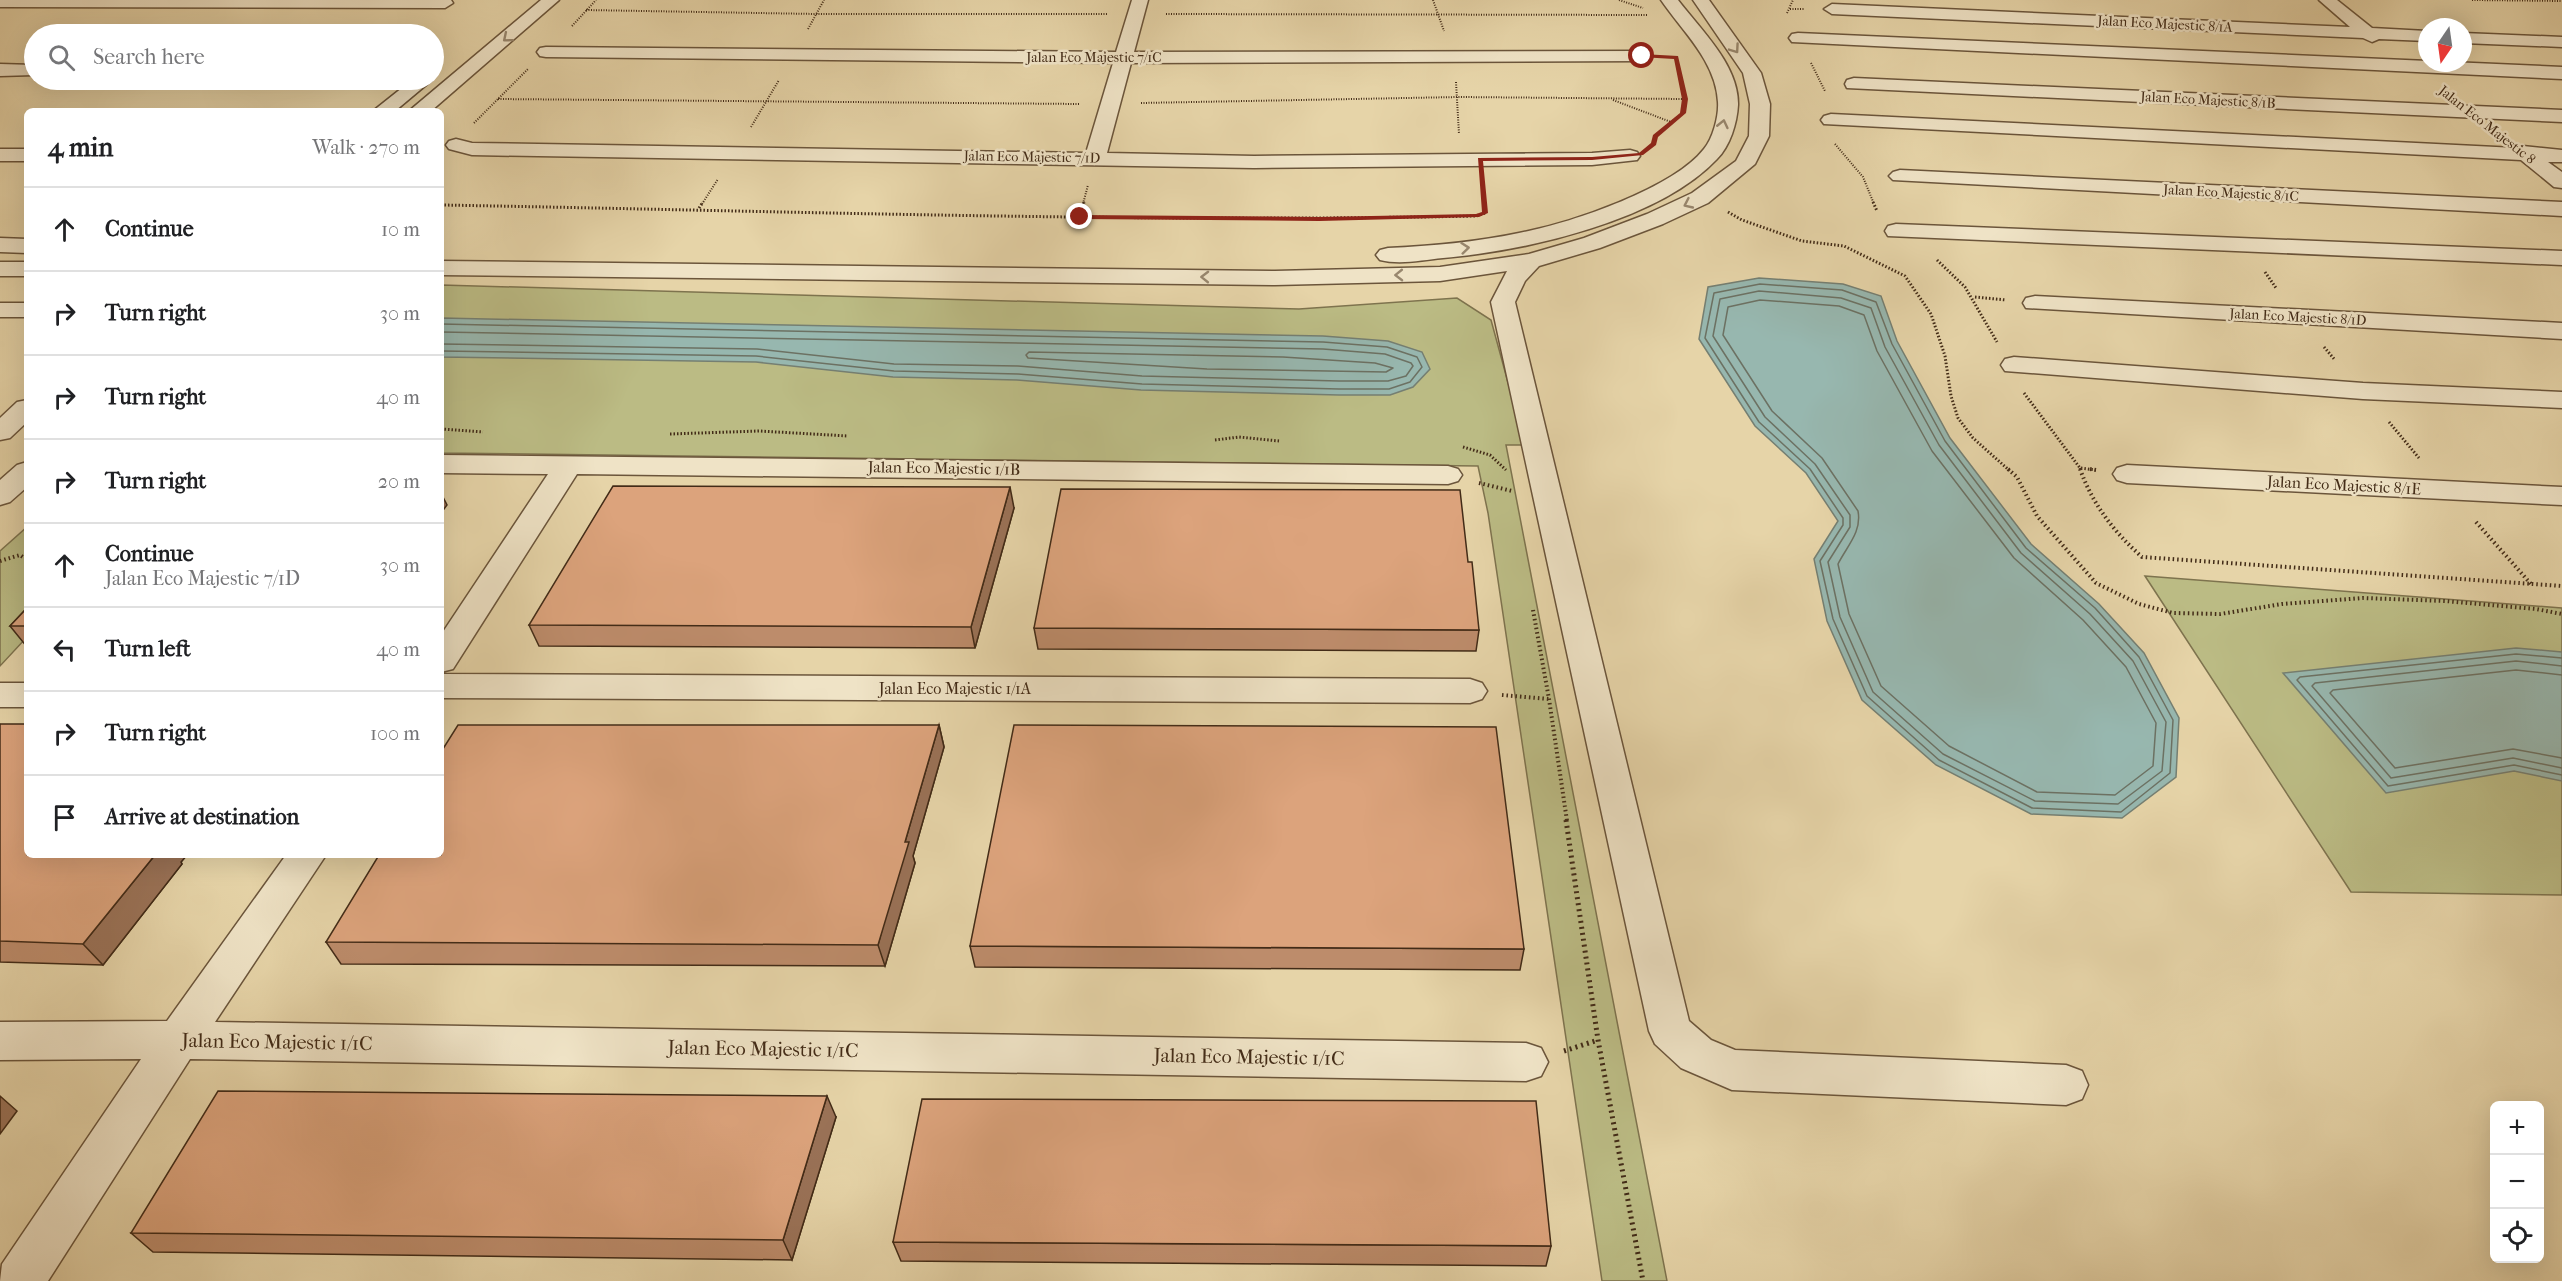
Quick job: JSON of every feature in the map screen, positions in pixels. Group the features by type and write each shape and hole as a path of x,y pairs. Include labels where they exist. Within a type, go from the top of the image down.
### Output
{"street":[{"path":"423,108 551,0"},
{"path":"1678,0 1708,0"},
{"name":"Jalan Eco Majestic 8","path":"2328,0 2562,182"},
{"path":"0,16 29,1"},
{"path":"444,268 1275,278 1440,274 1531,261 1592,243 1655,219 1700,198 1745,164 1759,136 1760,104 1752,73 1701,1"},
{"path":"0,2 445,3"},
{"path":"1095,158 1138,7"},
{"path":"444,247 1274,258 1395,255 1483,246 1560,231 1624,207 1676,182 1711,155 1722,132 1728,102 1720,70 1662,8"},
{"name":"Jalan Eco Majestic 8/1A","path":"1832,9 2418,36"},
{"path":"1798,38 2562,73"},
{"path":"2472,38 2562,42"},
{"name":"Jalan Eco Majestic 7/1C","path":"546,52 1123,58 1302,58 1452,54 1642,56"},
{"path":"0,70 24,70"},
{"name":"Jalan Eco Majestic 8/1B","path":"1854,84 2562,116"},
{"path":"387,108 410,90"},
{"path":"1831,120 2562,156"},
{"name":"Jalan Eco Majestic 7/1D","path":"464,147 1254,162 1592,159 1630,156"},
{"path":"0,155 24,155"},
{"name":"Jalan Eco Majestic 8/1C","path":"1900,176 2562,209"},
{"path":"1896,231 2562,258"},
{"path":"0,245 24,246"},
{"path":"1531,261 1514,278 1503,302 1670,1031 1696,1054 1732,1070 2066,1085"},
{"path":"0,269 24,269"},
{"path":"1440,274 1484,288 1503,302"},
{"name":"Jalan Eco Majestic 8/1D","path":"2035,303 2562,331"},
{"path":"0,309 24,310"},
{"path":"2014,365 2363,391 2562,400"},
{"path":"0,432 24,411"},
{"name":"Jalan Eco Majestic 1/1B","path":"444,464 1448,475"},
{"path":"444,656 568,465"},
{"path":"0,496 24,474"},
{"name":"Jalan Eco Majestic 8/1E","path":"2127,474 2562,496"},
{"name":"Jalan Eco Majestic 1/1A","path":"444,686 1470,691"},
{"path":"0,695 24,694"},
{"path":"19,1281 178,1040 305,858"},
{"name":"Jalan Eco Majestic 1/1C","path":"0,1041 178,1040 1526,1062"}],"path":[{"path":"1433,0 1452,54 1459,97 1459,159"},
{"path":"1619,0 1648,10"},
{"path":"2472,0 2562,2"},
{"path":"586,10 816,14 1138,7 1439,15 1662,8"},
{"path":"736,152 795,54"},
{"path":"1630,156 1641,154 1654,143 1655,137 1683,113 1685,99 1676,57 1642,56"},
{"path":"498,99 767,103 1110,104 1459,97 1685,99"},
{"path":"1610,98 1671,122"},
{"path":"444,205 1104,217 1319,219 1476,216 1485,213 1480,159"},
{"path":"444,429 490,433"},
{"path":"662,435 717,431 807,432 851,436"},
{"path":"1204,441 1239,437 1288,442"},
{"path":"1456,446 1490,455 1506,470 1513,491"},
{"path":"2080,468 2089,494 2118,536 2142,557 2562,586"},
{"path":"0,561 20,555 24,558"},
{"path":"1533,607 1549,699 1598,1040 1643,1281"},
{"path":"1470,691 1549,699"}],"green space":[{"path":"444,285 1299,309 1457,298 1491,320 1525,445 1506,445 1667,1281 1602,1281 1488,513 1478,466 444,453"},
{"path":"24,530 24,640 0,666 0,551"},
{"path":"2145,576 2562,608 2562,895 2351,892"}],"water":[{"path":"1759,278 1843,284 1881,296 1897,341 1950,438 2031,544 2099,604 2144,653 2179,718 2176,777 2122,818 2031,814 1936,765 1862,700 1827,621 1814,559 1838,521 1806,473 1755,426 1699,339 1708,287"},
{"path":"444,318 1323,336 1388,341 1422,352 1430,369 1413,387 1390,395 1339,395 1141,390 1017,380 893,377 756,362 444,357"},
{"path":"2516,648 2562,652 2562,781 2514,771 2386,793 2283,673"}],"building":[{"path":"613,486 1010,487 971,627 529,625"},
{"path":"1061,489 1460,490 1468,562 1472,562 1479,630 1034,628"},
{"path":"24,611 24,626 10,626"},
{"path":"0,724 24,724 24,858 153,858 83,944 0,941"},
{"path":"458,725 939,725 905,842 909,842 878,945 326,942 377,858 444,858 444,747"},
{"path":"1014,725 1496,727 1524,949 970,946"},
{"path":"218,1091 827,1096 783,1240 131,1233"},
{"path":"922,1099 1536,1101 1551,1246 893,1242"}],"route":[{"path":"1080,217 1319,219 1476,216 1485,213 1480,159 1592,159 1630,156 1641,154 1654,143 1655,137 1683,113 1686,105 1676,57 1642,56"}]}
